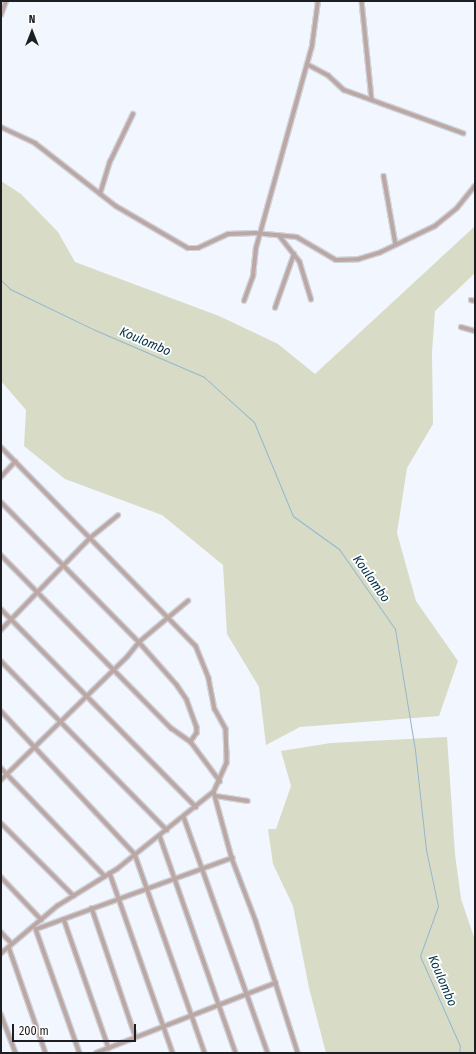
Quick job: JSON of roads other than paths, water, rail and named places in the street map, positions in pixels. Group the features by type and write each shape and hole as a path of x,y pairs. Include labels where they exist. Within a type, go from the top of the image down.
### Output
{"street":[{"path":"1,16 6,1"},
{"path":"244,300 253,276 260,234 307,64 318,1"},
{"path":"362,1 372,100"},
{"path":"307,64 328,75 344,90 463,133"},
{"path":"100,194 110,162 133,114"},
{"path":"1,127 21,135 47,152 100,194 150,228 188,248 198,248 228,234 260,234 302,239 341,261 379,253 435,226 457,208 475,186"},
{"path":"384,176 396,245"},
{"path":"278,235 294,254 303,270 310,299"},
{"path":"275,308 294,254"},
{"path":"461,327 475,331"},
{"path":"1,447 166,617 190,639 202,656 215,709 226,729 227,763 215,794 232,858 256,921 298,1053"},
{"path":"1,477 15,462"},
{"path":"1,502 139,642 187,700 197,727 197,733 191,742"},
{"path":"1,630 39,594 90,538 118,515"},
{"path":"1,555 171,728 191,742 220,781"},
{"path":"1,780 114,670 139,642 166,617 188,602"},
{"path":"1,609 88,695 196,806"},
{"path":"1,661 167,830"},
{"path":"1,711 33,748 135,854 205,1053"},
{"path":"1,768 106,876"},
{"path":"35,929 42,920 74,896 106,876 160,836 196,806 215,794 248,801"},
{"path":"184,817 204,868 268,1053"},
{"path":"1,823 74,896"},
{"path":"160,836 176,878 236,1053"},
{"path":"1,954 35,929 232,858"},
{"path":"110,873 173,1053"},
{"path":"1,877 42,920"},
{"path":"92,908 136,1037"},
{"path":"64,919 109,1048"},
{"path":"35,929 80,1053"},
{"path":"1,932 10,946 46,1053"},
{"path":"96,1053 276,983"},
{"path":"1,1014 16,1053"}],"waterway":[{"name":"Koulombo","path":"1,280 10,289 95,330 204,377 254,422 293,516 339,549 395,629 415,750 426,850 438,906 420,956 460,1046 459,1053"}]}
